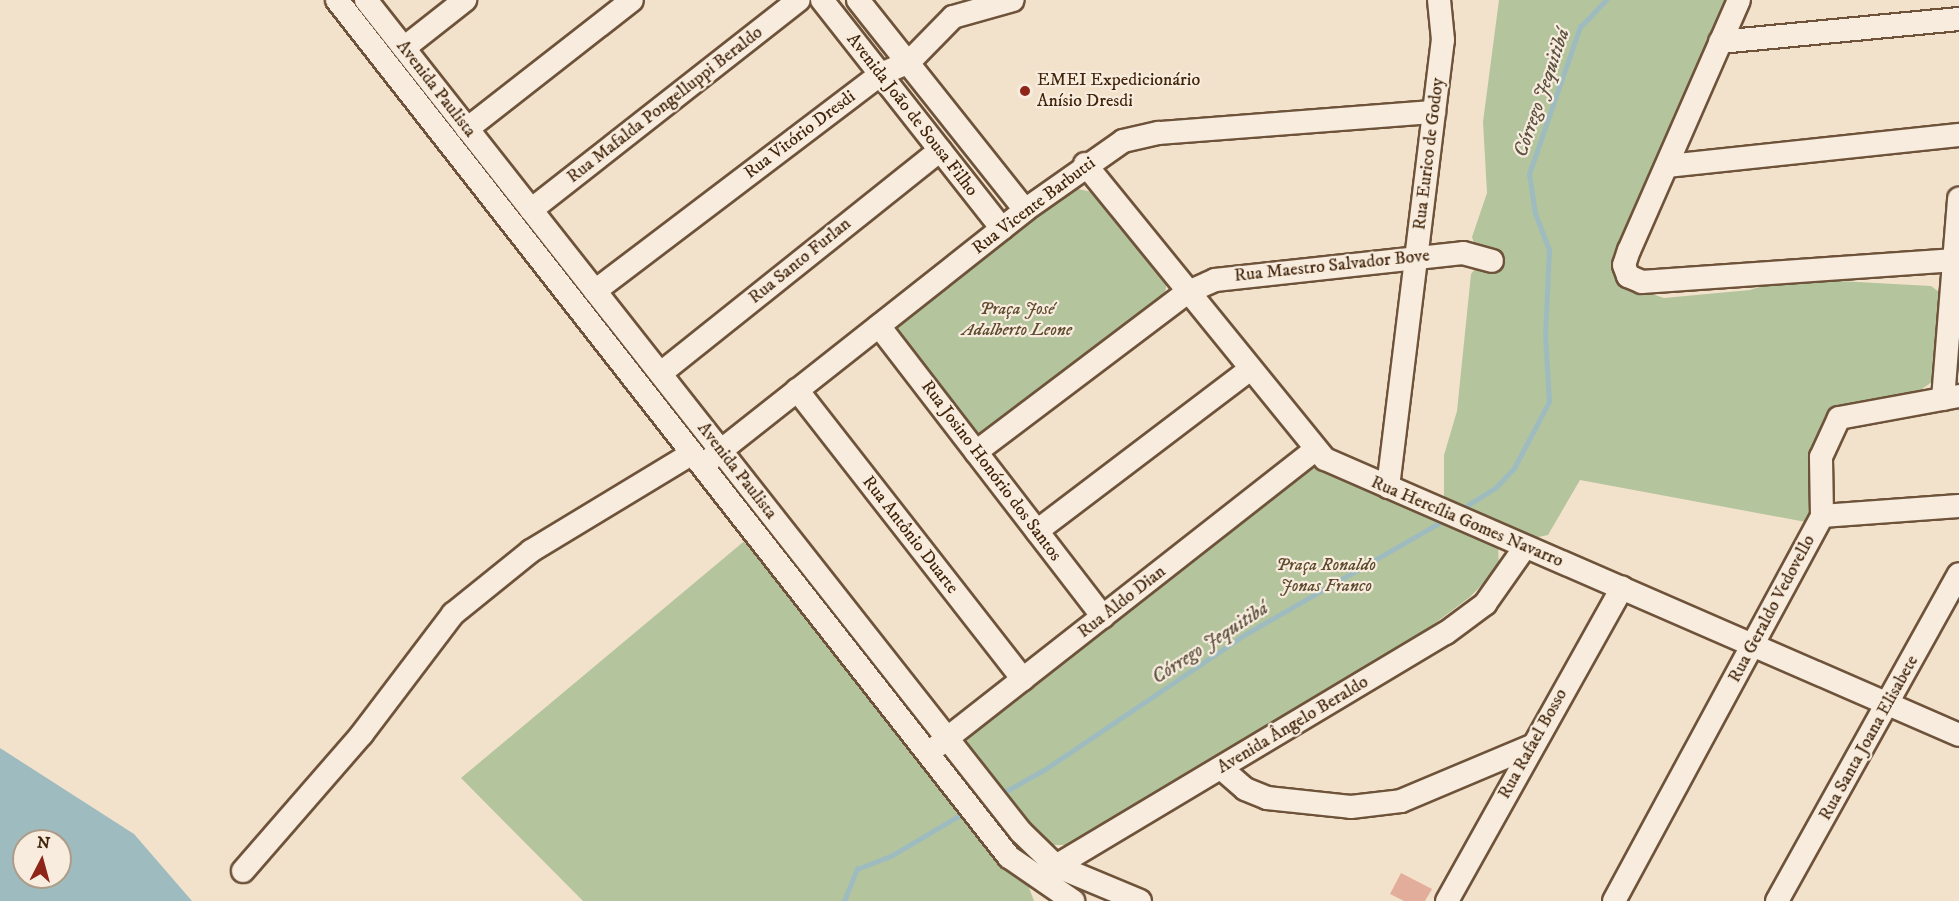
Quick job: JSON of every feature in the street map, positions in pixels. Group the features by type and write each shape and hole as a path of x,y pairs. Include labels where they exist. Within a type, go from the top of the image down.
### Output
{"street":[{"name":"Avenida Paulista","path":"337,0 1009,857 1060,890 1140,901"},
{"name":"Avenida Paulista","path":"366,0 1021,832 1060,890"},
{"path":"404,48 465,0"},
{"path":"467,129 632,0"},
{"name":"Rua Mafalda Pongelluppi Beraldo","path":"531,210 799,0"},
{"name":"Avenida João de Sousa Filho","path":"822,0 1002,230"},
{"name":"Avenida João de Sousa Filho","path":"858,0 1025,210"},
{"name":"Rua Vitório Dresdi","path":"595,291 881,74 909,62 953,17 1013,0"},
{"name":"Rua Eurico de Godoy","path":"1388,487 1443,40 1439,0"},
{"path":"1739,0 1624,265 1628,276 1642,282 1955,260"},
{"path":"1720,42 1959,19"},
{"name":"Rua Vicente Barbutti","path":"243,872 362,734 453,614 531,550 696,460 720,451 1085,164 1123,141 1159,133 1434,112"},
{"path":"1668,166 1959,135"},
{"name":"Rua Santo Furlan","path":"661,373 940,150"},
{"name":"Rua Hercília Gomes Navarro","path":"1085,164 1249,370 1325,459 1525,547 1755,643 1959,735"},
{"path":"1951,398 1959,199"},
{"name":"Rua Maestro Salvador Bove","path":"976,452 1186,292 1235,275 1463,253 1492,261"},
{"name":"Rua Josino Honório dos Santos","path":"879,326 1103,617"},
{"path":"1037,531 1249,370"},
{"name":"Rua Antônio Duarte","path":"797,390 1023,679"},
{"name":"Rua Geraldo Vedovello","path":"1614,901 1822,516 1821,458 1839,418 1951,398"},
{"name":"Rua Aldo Dian","path":"928,753 1315,450"},
{"path":"1822,516 1959,506"},
{"name":"Avenida Ângelo Beraldo","path":"1060,890 1221,768 1446,633 1485,604 1525,547"},
{"name":"Rua Santa Joana Elisabete","path":"1777,901 1891,703 1959,574"},
{"name":"Rua Rafael Bosso","path":"1447,901 1622,588"},
{"path":"1221,768 1245,789 1267,798 1351,807 1401,801 1532,746"}],"green space":[{"path":"1499,0 1729,0 1679,109 1628,286 1664,298 1750,290 1778,281 1799,265 1839,281 1931,286 1943,295 1948,311 1932,382 1919,391 1839,407 1813,512 1806,522 1580,480 1548,535 1519,541 1444,502 1444,455 1457,411 1471,274 1480,263 1472,237 1487,193 1483,122"},
{"name":"Praça José Adalberto Leone","path":"1078,189 1097,193 1167,281 1165,293 990,432 974,435 895,328 1062,195"},
{"name":"Praça Ronaldo Jonas Franco","path":"1313,464 1498,545 1499,567 1470,597 1422,633 1066,845 1044,845 964,749 970,733"},
{"path":"754,533 1022,869 1034,901 583,901 461,778"}],"water":[{"path":"0,748 134,834 192,901 0,901"}],"building":[{"path":"1401,873 1432,889 1425,901 1404,901 1390,894"}],"waterway":[{"name":"Córrego Jequitibá","path":"1460,510 1495,488 1514,468 1549,402 1545,335 1549,250 1535,214 1529,174 1580,27 1606,0"},
{"name":"Córrego Jequitibá","path":"999,795 1044,770 1246,634 1446,519"},
{"name":"Córrego Jequitibá","path":"844,901 857,869 891,856 965,812"}],"place":[{"name":"EMEI Expedicionário Anísio Dresdi","path":"1025,91"}]}
